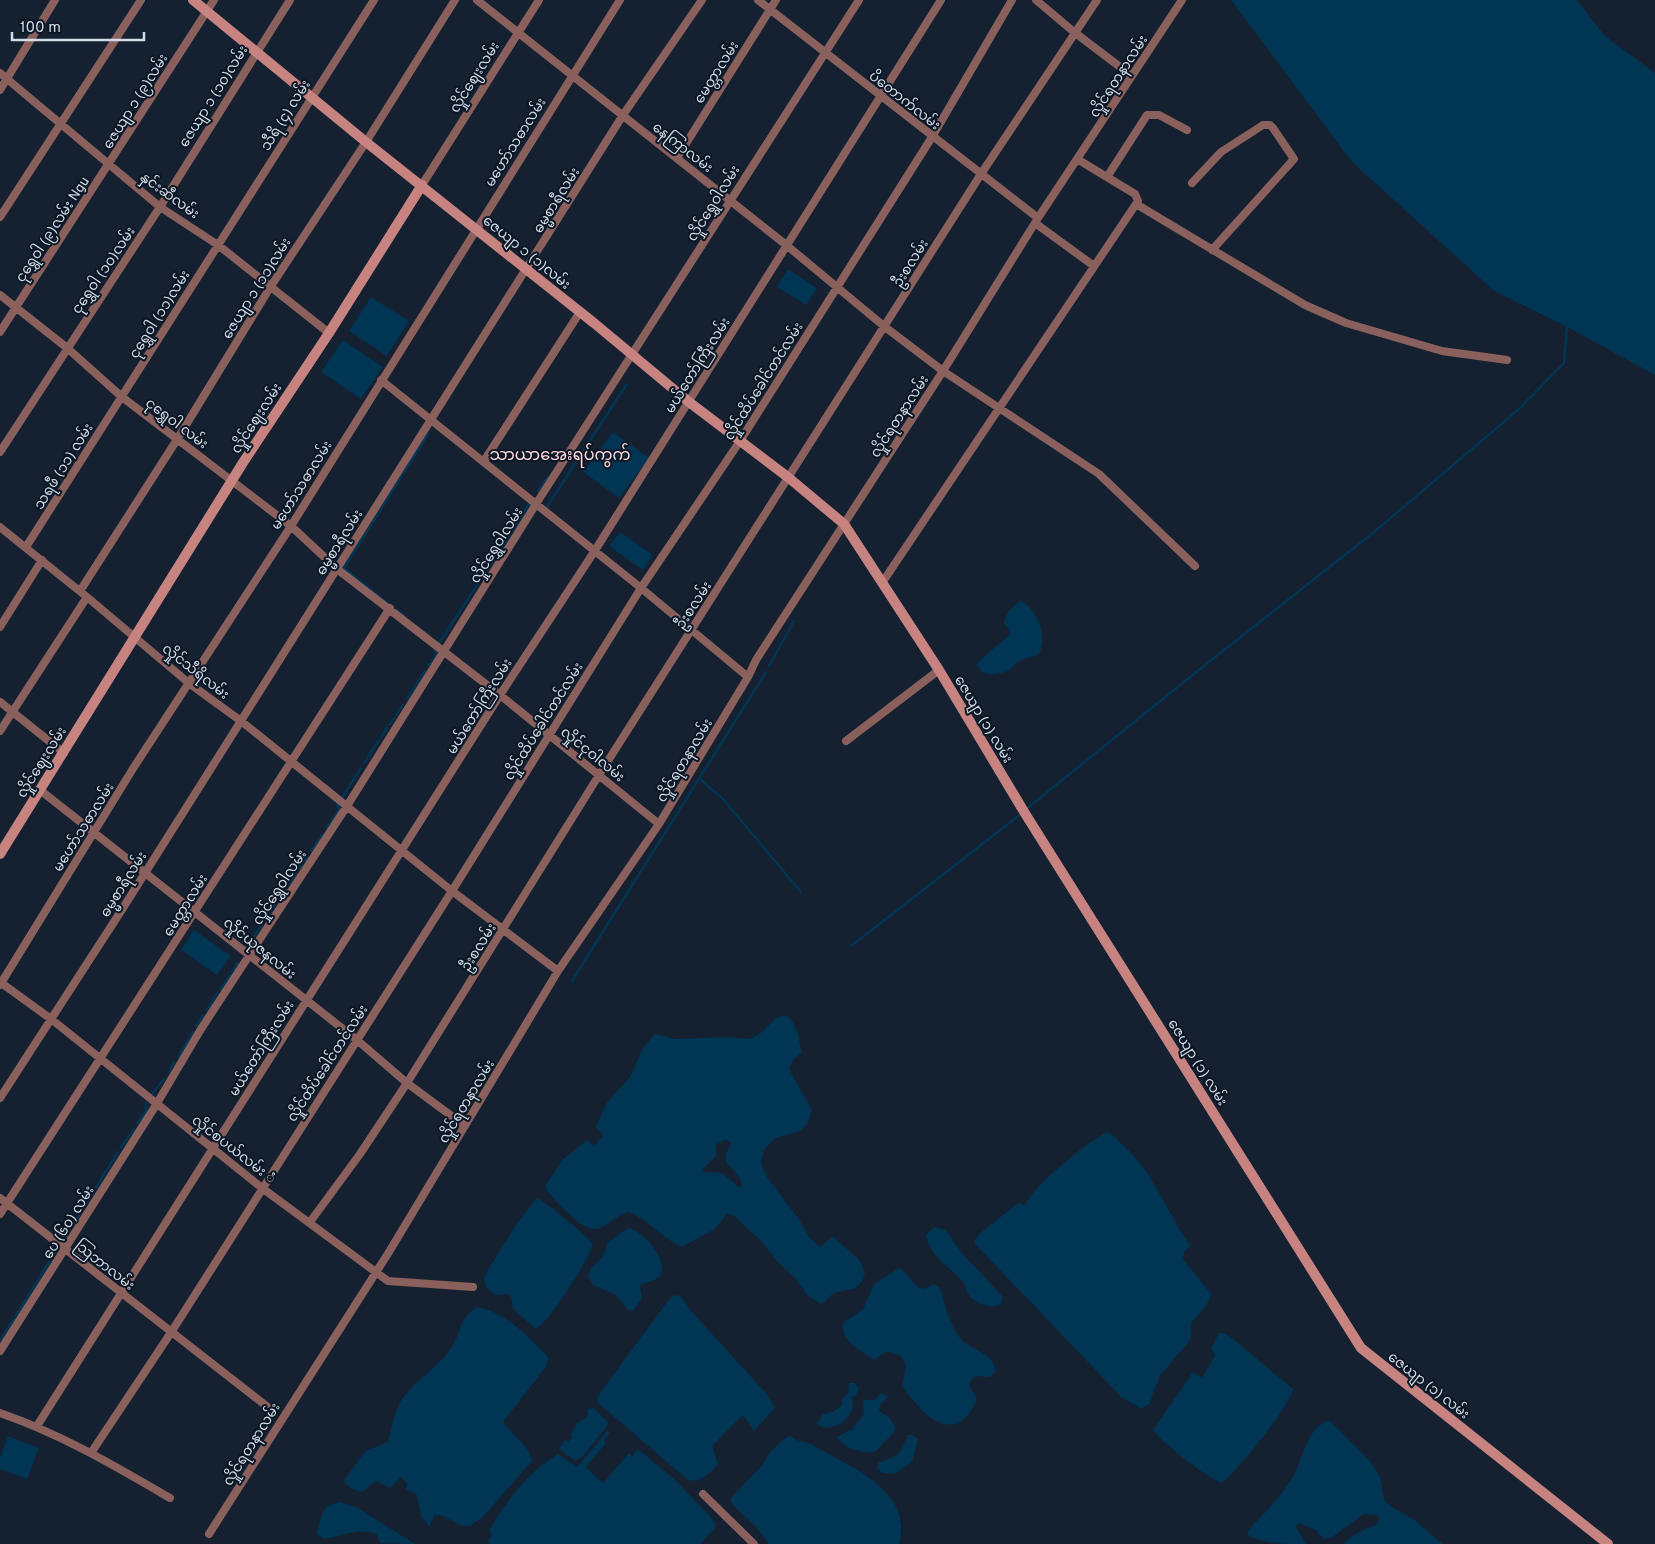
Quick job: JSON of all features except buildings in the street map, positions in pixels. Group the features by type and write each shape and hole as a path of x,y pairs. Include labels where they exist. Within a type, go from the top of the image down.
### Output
{"street":[{"path":"0,90 55,0"},
{"path":"0,217 141,0"},
{"name":"ဇေယျာ ၁ (၁)လမ်း","path":"193,0 689,402 789,478 844,524"},
{"name":"ဇေယျာ ၁ (၉)လမ်း","path":"110,165 214,0"},
{"name":"ဇေယျာ ၁ (၁၀)လမ်း","path":"160,207 256,51 290,0"},
{"name":"သီရိ (၄) လမ်း","path":"218,245 374,0"},
{"name":"ဇေယျာ ၁ (၁၁)လမ်း","path":"80,591 178,438 270,286 366,142 455,0"},
{"name":"နေကြာလမ်း","path":"478,0 785,244 885,327 943,371 1099,474 1195,566"},
{"name":"လှိုင်ဈေးလမ်း","path":"0,854 64,753 133,637 231,482 329,333 539,0"},
{"name":"မဟော်သဓာလမ်း","path":"0,983 291,526 620,0"},
{"name":"ဓမ္မစာရီလမ်း","path":"0,1098 241,721 623,116 702,0"},
{"name":"ပိတောက်လမ်း","path":"758,0 981,174 1094,266"},
{"name":"မေတ္တာလမ်း","path":"677,158 776,0"},
{"name":"လှိုင်ရွှေဝါလမ်း","path":"156,1105 201,1029 250,955 439,649 536,504 729,200 859,0"},
{"name":"မယ်တော်ကြီးလမ်း","path":"37,1426 500,694 594,552 689,402 785,244 941,0"},
{"name":"လှိုင်ထိပ်ခေါင်တင်လမ်း","path":"91,1453 172,1331 452,891 641,588 740,441 932,137 1012,0"},
{"path":"1036,0 1074,32 1132,76"},
{"name":"ဦးစလမ်း","path":"310,1222 360,1154 407,1083 599,774 981,174 1097,0"},
{"name":"လှိုင်ရတနာလမ်း","path":"209,1534 375,1272 558,971 659,824 748,677 756,660 943,371 1036,220 1182,0"},
{"name":"နှင်းဆီလမ်း","path":"0,74 160,207 218,245 329,333"},
{"path":"1107,177 1146,115 1159,115 1187,130"},
{"path":"1192,183 1221,152 1263,125 1270,125 1274,128 1294,159 1212,250"},
{"path":"882,583 1136,204 1138,197 1135,194 1077,159"},
{"name":"ငုရွှေဝါ (၉)လမ်း Ngu","path":"0,332 110,165"},
{"path":"1136,204 1305,305 1346,323 1442,351 1507,360"},
{"name":"ငုရွှေဝါ (၁၀)လမ်း","path":"0,452 66,347 160,207"},
{"name":"ငုရွှေဝါ (၁၁)လမ်း","path":"122,397 218,245"},
{"name":"ငုရွှေဝါ လမ်း","path":"0,296 66,347 122,397 291,526 337,569 390,608 439,649"},
{"path":"484,462 580,312"},
{"path":"381,380 641,588 748,677"},
{"name":"သရဖီ (၁၁) လမ်း","path":"26,547 122,397"},
{"name":"ဇေယျာ (၁) လမ်း","path":"844,524 939,670 1026,815 1361,1348 1608,1544"},
{"name":"လှိုင်သီရိလမ်း","path":"0,527 80,591 190,684 241,721 452,891 558,971"},
{"path":"0,627 42,560"},
{"path":"0,731 87,597"},
{"name":"မေတ္တာလမ်း","path":"0,1214 390,608"},
{"name":"လှိုင်ငုဝါလမ်း","path":"439,649 500,694 659,824"},
{"path":"846,742 939,670"},
{"path":"0,702 64,753"},
{"name":"လှိုင်ယုဇနလမ်း","path":"40,790 250,955 305,1001 357,1040 407,1083 464,1126"},
{"name":"လှိုင်စပယ်လမ်း ံ","path":"0,983 51,1019 262,1188 388,1281 473,1287"},
{"name":"ပေ (၆၀) လမ်း","path":"0,1351 66,1250 156,1105"},
{"name":"သြဘာလမ်း","path":"0,1198 269,1408"},
{"path":"0,1413 37,1426 91,1453 170,1498"},
{"path":"703,1494 754,1544"}],"water":[{"path":"1231,0 1577,0 1605,36 1655,73 1655,375 1567,327 1494,291 1352,162"},
{"path":"788,269 817,288 806,305 777,287"},
{"path":"371,297 409,321 387,356 349,331"},
{"path":"343,340 383,367 361,399 321,372"},
{"path":"613,432 649,458 619,498 583,472"},
{"path":"620,532 653,555 643,570 609,546"},
{"path":"1021,601 1032,610 1040,623 1042,645 1040,652 1019,661 1010,669 1001,673 991,674 982,671 977,663 1010,634 1009,629 1004,624 1007,614 1012,607"},
{"path":"194,930 231,956 217,975 181,950"},
{"path":"785,1015 795,1026 802,1052 793,1060 789,1069 812,1110 807,1124 800,1131 775,1138 764,1150 761,1163 767,1177 798,1218 810,1238 820,1247 833,1236 860,1261 865,1274 856,1288 833,1294 821,1304 807,1295 795,1278 778,1262 760,1240 733,1215 727,1214 715,1229 682,1247 636,1215 628,1212 597,1229 584,1226 563,1209 547,1191 545,1186 562,1160 587,1140 594,1146 603,1135 596,1127 606,1104 630,1077 643,1048 655,1034 675,1039 729,1037 750,1039 762,1032 776,1018","holes":["726,1140 731,1143 725,1158 739,1177 742,1186 740,1188 722,1173 704,1172 702,1170 716,1156 716,1144"]},
{"path":"1107,1132 1116,1137 1133,1155 1150,1178 1190,1246 1184,1252 1183,1259 1212,1295 1205,1307 1191,1323 1191,1339 1160,1376 1149,1404 1141,1409 1121,1397 974,1243 979,1234 1018,1203 1025,1205 1039,1186 1062,1165"},
{"path":"537,1198 567,1220 593,1245 568,1290 543,1324 536,1329 513,1309 511,1296 507,1294 496,1295 487,1288 483,1278 517,1223"},
{"path":"934,1227 946,1230 961,1252 1003,1297 1001,1305 987,1306 980,1304 972,1298 962,1281 935,1255 926,1235"},
{"path":"628,1228 646,1239 656,1252 662,1265 659,1277 640,1286 642,1298 633,1311 628,1310 616,1295 593,1285 588,1276 603,1255 607,1243"},
{"path":"899,1268 915,1284 923,1289 934,1284 940,1288 949,1316 959,1337 985,1354 995,1367 995,1373 989,1377 975,1376 970,1382 970,1387 977,1399 971,1411 963,1420 956,1424 947,1425 930,1418 906,1392 903,1381 906,1366 901,1357 891,1352 886,1352 874,1360 852,1345 845,1336 843,1323 863,1309 874,1284"},
{"path":"676,1295 681,1296 691,1311 766,1393 775,1408 754,1431 743,1415 712,1446 718,1464 705,1476 694,1481 689,1481 598,1403 597,1398 670,1298"},
{"path":"478,1307 508,1320 526,1334 549,1358 545,1368 503,1422 528,1450 532,1461 483,1517 470,1526 463,1526 443,1516 435,1515 429,1527 421,1516 417,1495 406,1489 407,1484 401,1477 390,1488 376,1481 362,1492 352,1489 343,1482 365,1451 388,1442 395,1414 403,1397 449,1351 467,1315"},
{"path":"1219,1333 1224,1333 1232,1338 1293,1389 1283,1410 1250,1453 1222,1483 1185,1459 1165,1443 1153,1430 1193,1372 1202,1378 1215,1355 1211,1349"},
{"path":"849,1383 855,1383 859,1390 855,1396 851,1397 853,1404 848,1416 837,1426 830,1428 817,1424 823,1414 833,1412 842,1405 842,1398 848,1393"},
{"path":"881,1393 888,1397 880,1405 879,1411 889,1417 895,1426 895,1431 875,1452 859,1451 843,1444 837,1437 852,1429 864,1414 863,1400 875,1400"},
{"path":"593,1408 608,1422 607,1426 583,1456 575,1461 559,1449 565,1439 568,1442 572,1438 570,1435 578,1422 588,1416 588,1409"},
{"path":"1329,1420 1371,1462 1380,1477 1384,1499 1389,1505 1416,1521 1443,1544 1343,1544 1357,1533 1377,1524 1379,1518 1377,1515 1364,1514 1331,1538 1324,1539 1315,1530 1299,1523 1296,1527 1306,1544 1266,1542 1247,1534 1291,1480 1309,1438 1314,1431"},
{"path":"607,1431 610,1432 604,1441 606,1443 586,1467 603,1483 629,1453 632,1456 638,1449 673,1478 713,1519 716,1524 715,1528 700,1544 491,1544 488,1542 492,1535 489,1531 498,1516 528,1477 558,1454 576,1466 581,1463"},
{"path":"789,1435 798,1441 810,1443 857,1470 887,1493 897,1508 901,1524 899,1544 769,1544 756,1527 732,1504 730,1499 763,1464 770,1452"},
{"path":"908,1435 918,1439 912,1462 894,1474 882,1473 877,1467 878,1463 898,1454"},
{"path":"8,1436 39,1448 27,1479 0,1469 0,1457"},
{"path":"340,1502 356,1507 415,1544 380,1543 377,1534 364,1531 324,1539 316,1534 323,1511 329,1505"}],"waterway":[{"path":"1025,810 1374,532 1518,410 1564,363 1567,327"},
{"path":"547,507 626,385"},
{"path":"390,605 344,568 428,434"},
{"path":"538,491 548,477"},
{"path":"502,548 530,502"},
{"path":"437,642 439,643 497,555"},
{"path":"397,610 405,617"},
{"path":"769,666 794,621"},
{"path":"428,666 436,655 435,649"},
{"path":"407,699 425,671"},
{"path":"572,981 766,672"},
{"path":"396,715 403,705"},
{"path":"389,725 394,718"},
{"path":"381,737 387,728"},
{"path":"368,757 379,740"},
{"path":"364,763 367,759"},
{"path":"342,797 361,768"},
{"path":"701,780 723,799 801,892"},
{"path":"326,829 339,810 337,804"},
{"path":"851,946 1021,814"},
{"path":"311,851 322,835"},
{"path":"299,869 307,857"},
{"path":"290,884 296,874"},
{"path":"279,900 287,889"},
{"path":"266,919 275,905"},
{"path":"246,948 262,925"},
{"path":"220,990 238,963"},
{"path":"207,1010 217,993"},
{"path":"196,1026 203,1015"},
{"path":"178,1057 193,1032"},
{"path":"169,1072 174,1062"},
{"path":"152,1094 164,1079"},
{"path":"137,1124 146,1111 146,1103"},
{"path":"121,1147 134,1129"},
{"path":"62,1242 118,1152"},
{"path":"0,1341 56,1251"}],"district":[{"name":"သာယာအေးရပ်ကွက်","path":"560,454"}]}
